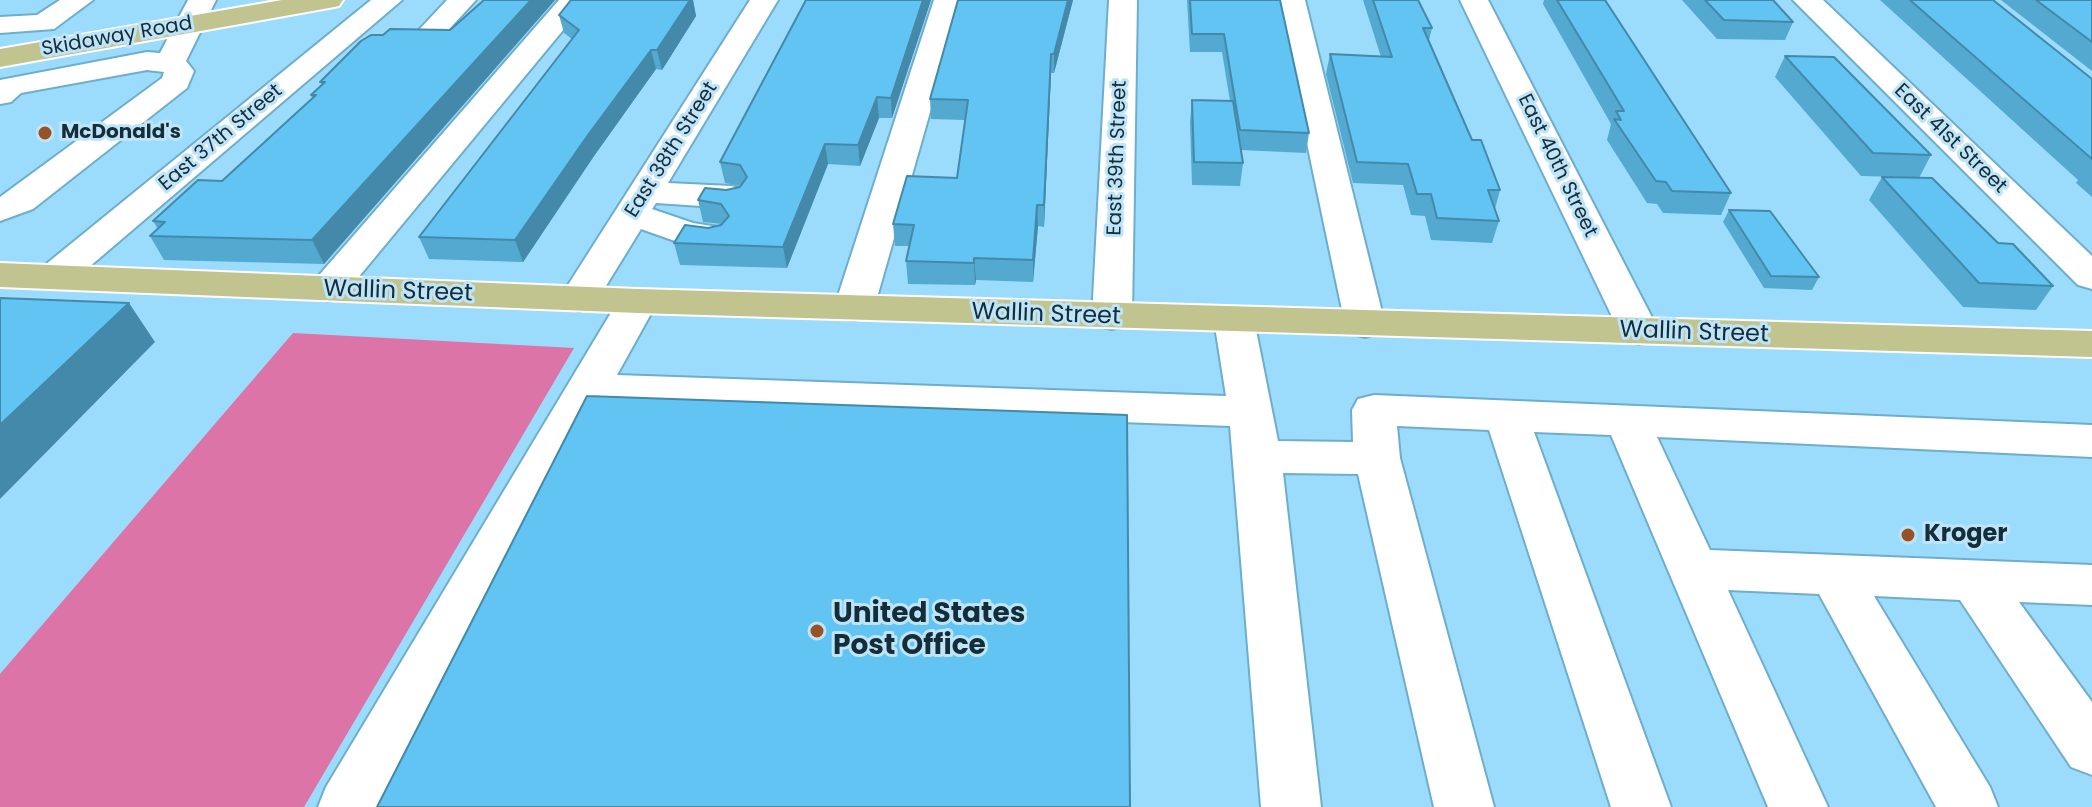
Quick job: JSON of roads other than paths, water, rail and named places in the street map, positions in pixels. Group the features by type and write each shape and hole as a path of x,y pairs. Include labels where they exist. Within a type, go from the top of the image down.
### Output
{"main road":[{"name":"Skidaway Road","path":"5,76 195,12 329,0"},
{"name":"Wallin Street","path":"0,275 1112,317 2092,344"}],"street":[{"path":"0,25 44,23 79,0"},
{"name":"East 37th Street","path":"54,277 388,0"},
{"path":"430,33 460,2 492,0"},
{"path":"328,289 574,0"},
{"name":"East 38th Street","path":"579,299 764,0"},
{"path":"854,308 948,0"},
{"name":"East 39th Street","path":"1112,317 1123,0"},
{"path":"1291,0 1365,324"},
{"name":"East 40th Street","path":"1474,0 1639,331"},
{"name":"East 41st Street","path":"1807,0 2092,277"},
{"path":"170,62 195,12"},
{"path":"0,210 20,201 176,82 179,71 170,62 147,61 5,76"},
{"path":"684,131 722,132"},
{"path":"638,203 731,197"},
{"path":"638,203 688,233 712,236"},
{"path":"348,807 638,301"},
{"path":"1234,320 1254,434 1291,807"},
{"path":"588,388 1254,434 1377,458"},
{"path":"1464,807 1377,458 1374,410 2077,440 2092,473"},
{"path":"1506,415 1641,807"},
{"path":"1627,420 1798,807"},
{"path":"1692,569 2092,585"},
{"path":"1834,575 1968,807"},
{"path":"1974,580 2092,749"}],"place":[{"name":"McDonald's","path":"45,133"},
{"name":"Kroger","path":"1908,535"},
{"name":"United States Post Office","path":"817,631"}]}
